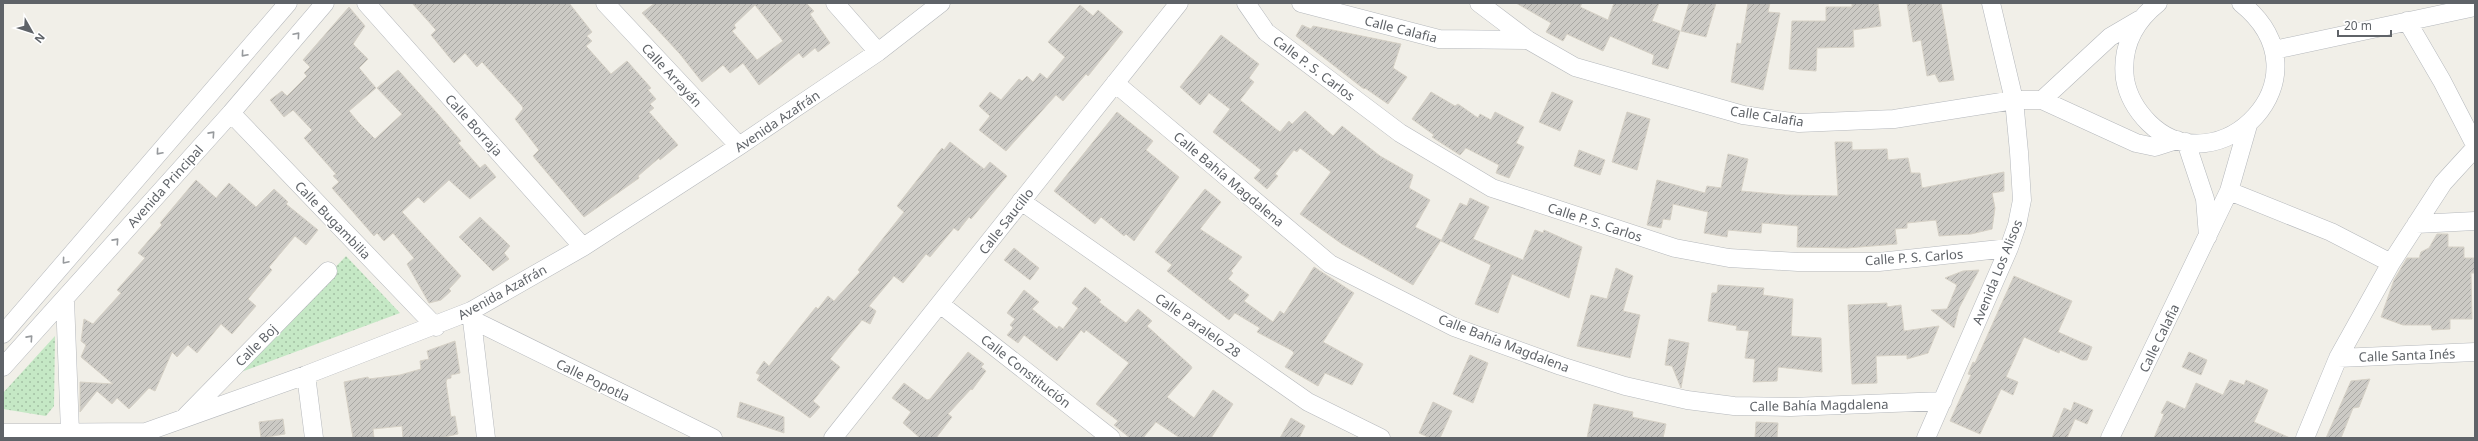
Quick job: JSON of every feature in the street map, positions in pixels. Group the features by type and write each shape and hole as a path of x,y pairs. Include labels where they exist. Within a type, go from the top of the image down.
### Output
{"street":[{"name":"Avenida Principal","path":"3,334 288,3"},
{"name":"Avenida Principal","path":"3,367 66,299 231,113 325,3"},
{"name":"Calle Borraja","path":"366,3 583,247"},
{"name":"Calle Arrayán","path":"605,3 739,146"},
{"path":"835,3 878,52"},
{"name":"Avenida Azafrán","path":"3,433 70,432 146,435 183,419 436,327 472,316 583,247 739,146 878,52 941,3"},
{"name":"Calle Saucillo","path":"833,438 1179,3"},
{"name":"Calle P. S. Carlos","path":"1246,3 1266,32 1400,133 1492,188 1674,248 1728,258 1798,262 1879,262 2008,248"},
{"name":"Calle Calafia","path":"1301,3 1439,39 1528,40"},
{"name":"Calle Calafia","path":"1479,3 1528,40 1575,67 1743,114 1799,123 1894,119 2014,100 2042,100 2136,143 2155,147 2181,141"},
{"name":"Avenida Los Alisos","path":"1926,438 2008,248 2017,225 2022,200 2014,100 1991,3"},
{"path":"2147,10 2128,42 2124,60 2127,90 2138,112 2155,129 2181,141 2202,143 2219,140 2234,134 2248,125 2262,109 2272,91 2276,70 2274,50 2263,25 2255,14 2241,3"},
{"path":"2274,50 2475,7"},
{"path":"2042,100 2110,37 2147,10"},
{"path":"2305,438 2338,358 2391,263 2443,183 2475,146 2442,80 2407,22"},
{"name":"Calle Bahía Magdalena","path":"1115,83 1330,264 1454,327 1561,366 1625,386 1687,400 1734,406 1791,407 1943,401"},
{"name":"Calle Bugambilia","path":"231,113 436,327"},
{"name":"Calle Calafia","path":"2110,438 2229,191 2248,125"},
{"path":"2181,141 2205,199 2208,237"},
{"path":"2229,191 2332,232 2391,263"},
{"name":"Calle Paralelo 28","path":"1021,201 1308,402 1381,438"},
{"path":"2416,224 2475,221"},
{"name":"Calle Boj","path":"183,419 328,271"},
{"path":"66,299 70,432"},
{"name":"Calle Constitución","path":"940,304 1111,438"},
{"path":"472,316 486,438"},
{"name":"Calle Popotla","path":"472,316 713,438"},
{"name":"Calle Santa Inés","path":"2338,358 2475,352"},
{"path":"306,375 314,438"}],"green space":[{"path":"346,256 400,313 233,375"},
{"path":"55,336 54,406 46,416 3,409 3,393"}],"building":[{"path":"412,3 569,3 592,32 587,36 592,41 586,46 611,74 627,61 651,88 648,90 656,99 650,104 654,108 649,112 678,145 660,160 659,158 638,176 639,178 584,217 533,156 539,150 515,119 523,109 522,106 482,62 477,67 465,53 454,63 431,35 436,30"},
{"path":"655,3 806,3 814,11 810,14 830,43 818,52 815,48 803,58 799,53 759,85 743,63 730,73 723,65 702,82 680,54 642,13","holes":["755,5 783,41 757,60 732,31 736,28 734,25"]},
{"path":"1516,3 1582,3 1580,7 1608,20 1614,3 1659,3 1652,21 1680,31 1668,69 1652,64 1654,55 1610,36 1603,51 1567,34 1563,41 1546,32 1551,23"},
{"path":"1689,3 1716,3 1706,37 1681,31"},
{"path":"1748,3 1770,3 1768,12 1780,13 1763,90 1731,82 1737,43 1741,44"},
{"path":"1852,3 1878,3 1881,26 1853,30 1854,47 1817,48 1816,71 1789,69 1792,21 1826,21 1826,7 1852,7"},
{"path":"1907,3 1941,3 1954,80 1939,82 1935,74 1927,76 1921,40 1913,42"},
{"path":"1080,5 1093,16 1098,10 1123,32 1088,76 1086,74 1063,101 1056,95 1006,151 979,130 990,116 979,106 990,92 1001,100 1019,79 1022,81 1027,76 1033,82 1040,73 1047,79 1065,57 1048,42"},
{"path":"349,7 365,26 353,44 368,59 359,68 376,88 349,111 359,123 375,139 402,114 377,88 398,70 461,141 458,143 480,168 485,164 496,177 470,199 449,180 424,203 418,197 402,212 461,276 449,289 451,291 441,300 429,303 407,264 414,258 393,233 384,241 377,233 374,236 332,188 339,182 333,176 336,174 304,138 312,130 293,110 284,117 270,100 282,91 287,96 307,76 304,73 310,67 303,60"},
{"path":"1302,25 1311,29 1313,26 1401,44 1393,68 1407,77 1388,104 1365,88 1364,89 1296,36"},
{"path":"1221,35 1259,64 1249,78 1254,82 1240,100 1280,132 1289,121 1292,124 1305,111 1333,136 1342,126 1380,156 1413,175 1409,188 1430,200 1415,227 1441,240 1413,285 1342,244 1300,214 1331,172 1300,148 1297,152 1294,150 1275,174 1278,176 1267,189 1254,178 1261,170 1213,132 1230,109 1209,93 1200,105 1180,87"},
{"path":"1431,92 1455,106 1458,104 1478,118 1480,114 1491,120 1495,112 1524,127 1516,143 1524,147 1509,178 1496,173 1499,165 1466,148 1460,155 1432,137 1434,135 1412,119"},
{"path":"1552,92 1573,101 1560,131 1539,122"},
{"path":"1117,112 1153,141 1146,150 1179,177 1134,241 1126,234 1124,236 1101,217 1095,224 1054,191"},
{"path":"1627,112 1650,119 1637,170 1612,162"},
{"path":"950,142 984,169 990,162 1007,176 971,219 969,217 958,231 954,228 930,257 926,254 903,283 894,276 869,306 876,311 870,324 862,320 830,359 840,367 813,401 820,407 810,418 757,380 760,375 756,373 764,361 769,366 816,307 818,309 828,296 834,301 860,272 858,270 904,212 897,206 942,148 944,150"},
{"path":"1835,142 1852,142 1852,150 1887,149 1888,160 1908,158 1911,173 1920,173 1922,188 2004,172 2004,191 1992,193 1995,208 1992,229 1971,234 1939,236 1936,220 1907,223 1907,228 1895,229 1897,244 1847,248 1797,247 1798,226 1762,223 1761,233 1728,230 1727,237 1704,233 1708,212 1673,204 1670,220 1663,219 1661,228 1647,225 1657,180 1705,193 1707,186 1721,188 1728,154 1748,159 1741,191 1786,195 1838,196"},
{"path":"1579,150 1605,160 1600,175 1574,166"},
{"path":"196,180 216,198 229,183 256,207 274,189 288,202 286,204 318,230 306,245 295,236 269,267 272,270 248,299 256,306 232,334 221,324 197,353 188,345 177,357 172,352 155,391 149,388 129,409 117,398 112,404 97,391 80,412 80,382 113,384 81,357 86,345 81,341 84,319 93,324 121,293 117,290 145,258 138,253 162,225 160,223"},
{"path":"1205,189 1221,202 1200,229 1242,257 1231,271 1233,273 1228,279 1249,295 1244,301 1273,322 1280,311 1284,314 1314,267 1354,293 1323,342 1363,364 1352,385 1325,373 1318,386 1285,367 1294,353 1291,350 1257,332 1260,328 1235,313 1229,320 1167,271 1172,265 1155,252"},
{"path":"1470,198 1489,207 1473,239 1523,260 1535,230 1543,233 1544,230 1582,247 1569,298 1512,274 1498,313 1475,304 1491,265 1441,241 1460,203 1467,206"},
{"path":"480,217 510,246 504,253 509,259 493,271 459,237"},
{"path":"2437,234 2448,234 2448,247 2464,247 2464,258 2475,258 2475,273 2471,273 2472,319 2450,319 2450,329 2432,330 2431,325 2403,325 2381,317 2394,280 2407,258 2419,258 2421,252 2429,248"},
{"path":"1014,248 1039,268 1030,280 1004,260"},
{"path":"1616,268 1633,276 1623,311 1640,315 1630,358 1577,346 1591,295 1607,299"},
{"path":"1979,270 1959,308 1954,328 1931,310 1947,309 1957,285 1945,278 1963,271"},
{"path":"2014,276 2072,301 2058,332 2092,347 2087,360 2082,360 2060,350 2059,353 2024,337 2006,377 2018,382 2013,395 2001,389 1980,434 1950,421 1971,375 1968,374 1973,362 1975,363"},
{"path":"1718,285 1764,288 1763,295 1793,299 1791,336 1821,338 1822,372 1778,367 1777,381 1753,382 1755,359 1745,358 1749,331 1736,330 1737,326 1708,321 1712,293 1717,293"},
{"path":"1085,287 1101,300 1099,302 1126,323 1138,309 1152,321 1147,326 1191,366 1192,368 1167,397 1194,418 1213,390 1233,404 1211,438 1180,438 1156,422 1143,438 1130,438 1114,425 1118,421 1096,404 1129,363 1086,330 1084,333 1081,330 1057,361 1024,335 1018,343 1007,335 1013,328 1010,325 1015,319 1007,313 1024,290 1039,302 1032,309 1057,329 1059,326 1063,329 1078,308 1072,303"},
{"path":"1887,303 1887,307 1901,305 1904,331 1939,326 1928,353 1907,359 1907,355 1876,356 1877,383 1852,384 1848,305"},
{"path":"1669,339 1689,343 1681,388 1672,366 1665,365"},
{"path":"455,341 460,373 451,375 451,378 447,379 446,382 451,417 455,416 458,434 440,438 403,438 402,426 373,429 374,438 353,438 344,382 368,377 369,379 400,375 421,369 420,361 429,359 427,351"},
{"path":"968,352 984,364 981,367 986,371 972,390 971,389 948,414 952,417 936,438 920,438 903,423 911,412 892,398 904,383 927,400 930,399"},
{"path":"2189,352 2207,360 2201,375 2182,367"},
{"path":"1470,355 1488,363 1473,403 1453,394"},
{"path":"2370,379 2359,407 2353,408 2341,438 2326,438 2351,381"},
{"path":"2230,380 2244,385 2246,380 2268,390 2254,422 2290,438 2154,438 2164,414 2161,413 2167,401 2185,409 2196,383 2223,395"},
{"path":"740,402 784,417 784,433 737,417"},
{"path":"1433,402 1452,411 1440,438 1430,438 1419,433"},
{"path":"2074,402 2093,410 2087,424 2075,419 2067,438 2052,438 2064,408 2071,411"},
{"path":"1594,404 1633,412 1632,417 1666,424 1663,438 1587,438"},
{"path":"1291,418 1305,426 1299,438 1280,438"},
{"path":"283,419 285,434 261,438 259,422"},
{"path":"1756,422 1778,423 1777,438 1755,438"}]}
